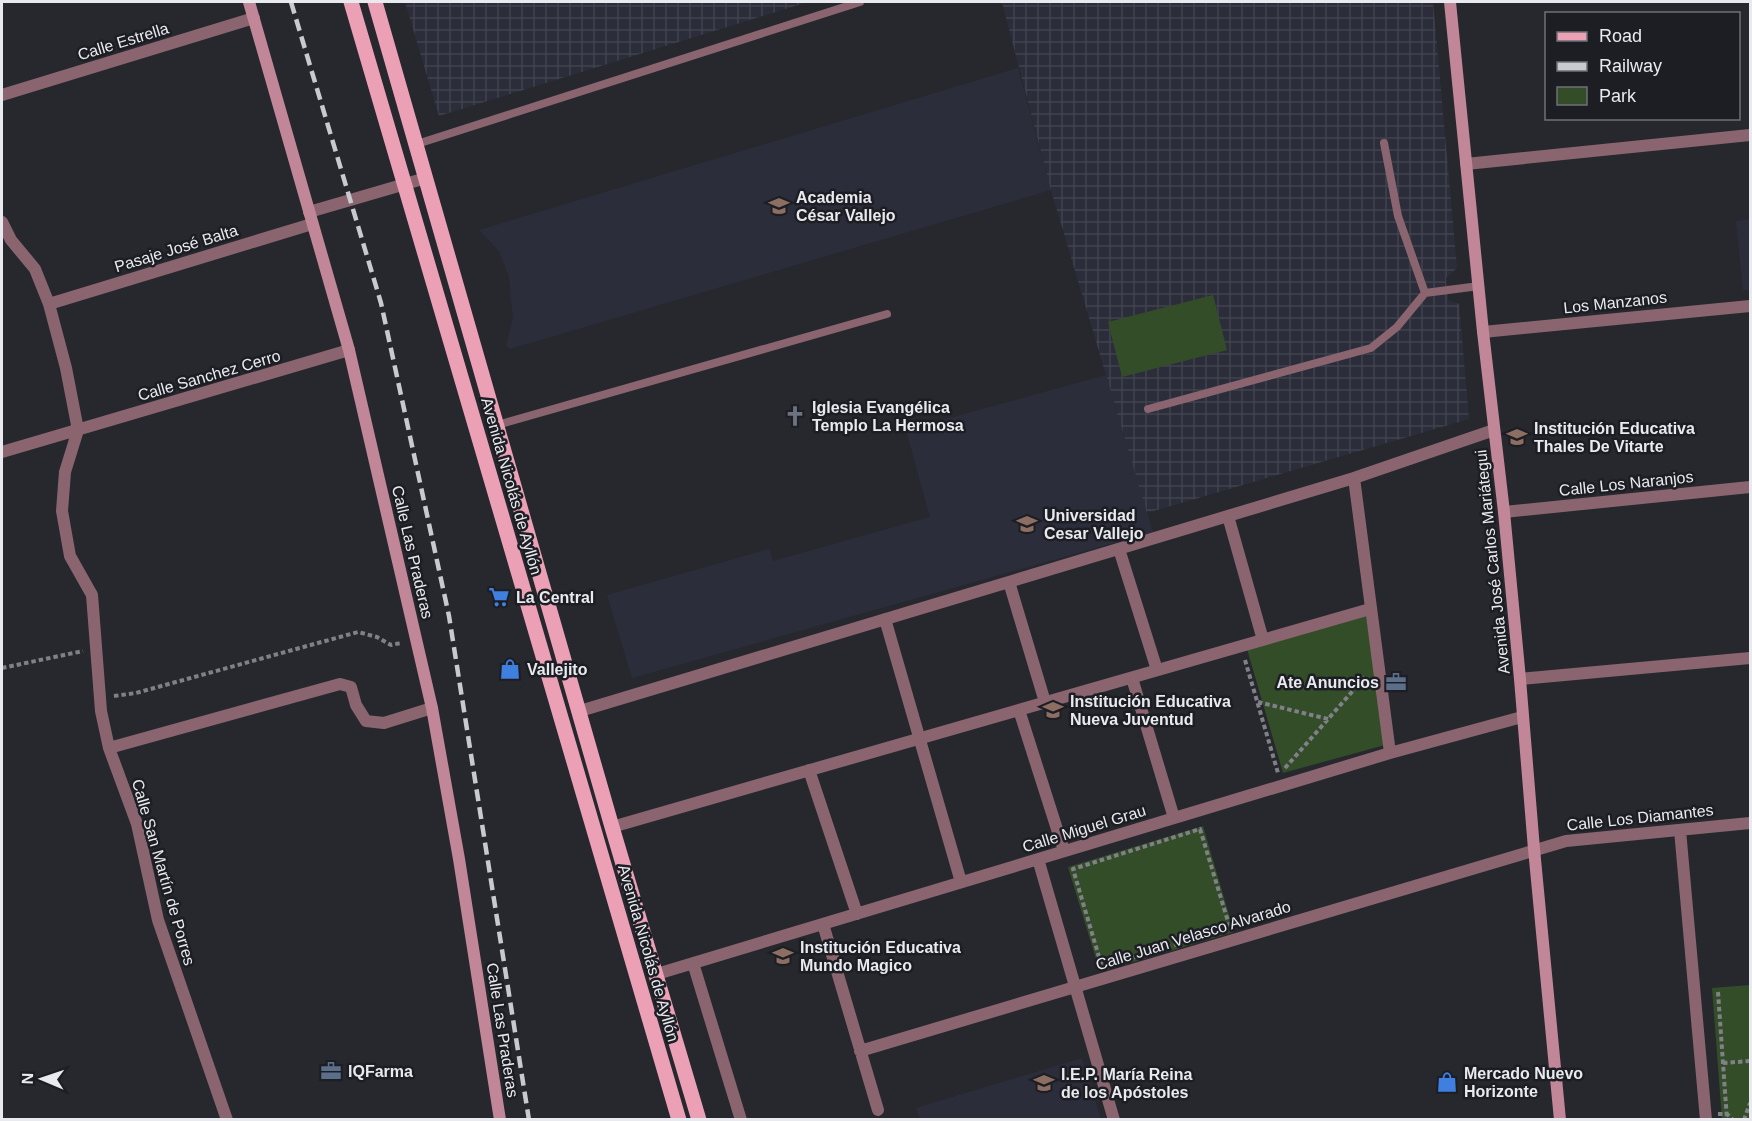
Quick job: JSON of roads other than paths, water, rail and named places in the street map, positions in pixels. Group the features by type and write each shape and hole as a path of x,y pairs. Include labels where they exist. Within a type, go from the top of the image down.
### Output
{"main road":[{"name":"Avenida Nicolás de Ayllón","path":"351,2 679,1119"},
{"name":"Avenida Nicolás de Ayllón","path":"375,2 612,827 699,1119"}],"street":[{"name":"Calle Las Praderas","path":"249,2 350,350 417,640 432,708 459,859 500,1119"},
{"name":"Avenida José Carlos Mariátegui","path":"1450,2 1483,332 1504,512 1560,1119"},
{"name":"Calle Estrella","path":"2,94 254,18"},
{"path":"1466,164 1750,135"},
{"name":"Pasaje José Balta","path":"49,304 426,178"},
{"name":"Calle San Martín de Porres","path":"2,222 11,240 35,269 49,304 66,368 78,430 65,472 62,511 70,556 92,595 100,698 109,748 137,824 158,920 227,1119"},
{"name":"Los Manzanos","path":"1483,332 1750,306"},
{"name":"Calle Sanchez Cerro","path":"2,452 350,350"},
{"path":"580,711 1354,478 1494,430"},
{"path":"1354,478 1390,753"},
{"name":"Calle Los Naranjos","path":"1504,512 1750,488"},
{"path":"1228,516 1263,640"},
{"path":"1119,549 1157,670"},
{"path":"1009,582 1045,702"},
{"path":"612,827 1370,609"},
{"path":"885,619 961,882"},
{"path":"1520,679 1750,658"},
{"path":"1132,678 1174,818"},
{"path":"109,748 340,684 351,687 356,705 366,720 384,723 432,708"},
{"path":"1019,710 1064,851"},
{"name":"Calle Miguel Grau","path":"657,974 1390,753 1522,717"},
{"path":"810,770 856,914"},
{"name":"Calle Los Diamantes","path":"1534,849 1566,841 1750,823"},
{"path":"1680,830 1706,1119"},
{"name":"Calle Juan Velasco Alvarado","path":"860,1051 1534,849"},
{"path":"1038,859 1114,1119"},
{"path":"823,924 878,1110"},
{"path":"693,963 741,1119"}],"lane":[{"path":"417,144 860,2"},
{"path":"1384,143 1398,216 1425,293"},
{"path":"1148,409 1371,348 1397,327 1425,293 1479,286"},
{"path":"497,425 887,314"}],"railway":[{"path":"291,2 381,303 449,616 529,1120"}],"place":[{"name":"Academia César Vallejo","path":"779,206"},
{"name":"Iglesia Evangélica Templo La Hermosa","path":"795,416"},
{"name":"Institución Educativa Thales De Vitarte","path":"1517,437"},
{"name":"Universidad Cesar Vallejo","path":"1027,524"},
{"name":"La Central","path":"499,597"},
{"name":"Vallejito","path":"510,669"},
{"name":"Ate Anuncios","path":"1396,682"},
{"name":"Institución Educativa Nueva Juventud","path":"1053,710"},
{"name":"Institución Educativa Mundo Magico","path":"783,956"},
{"name":"IQFarma","path":"331,1071"},
{"name":"Mercado Nuevo Horizonte","path":"1447,1082"},
{"name":"I.E.P. María Reina de los Apóstoles","path":"1044,1083"}]}
